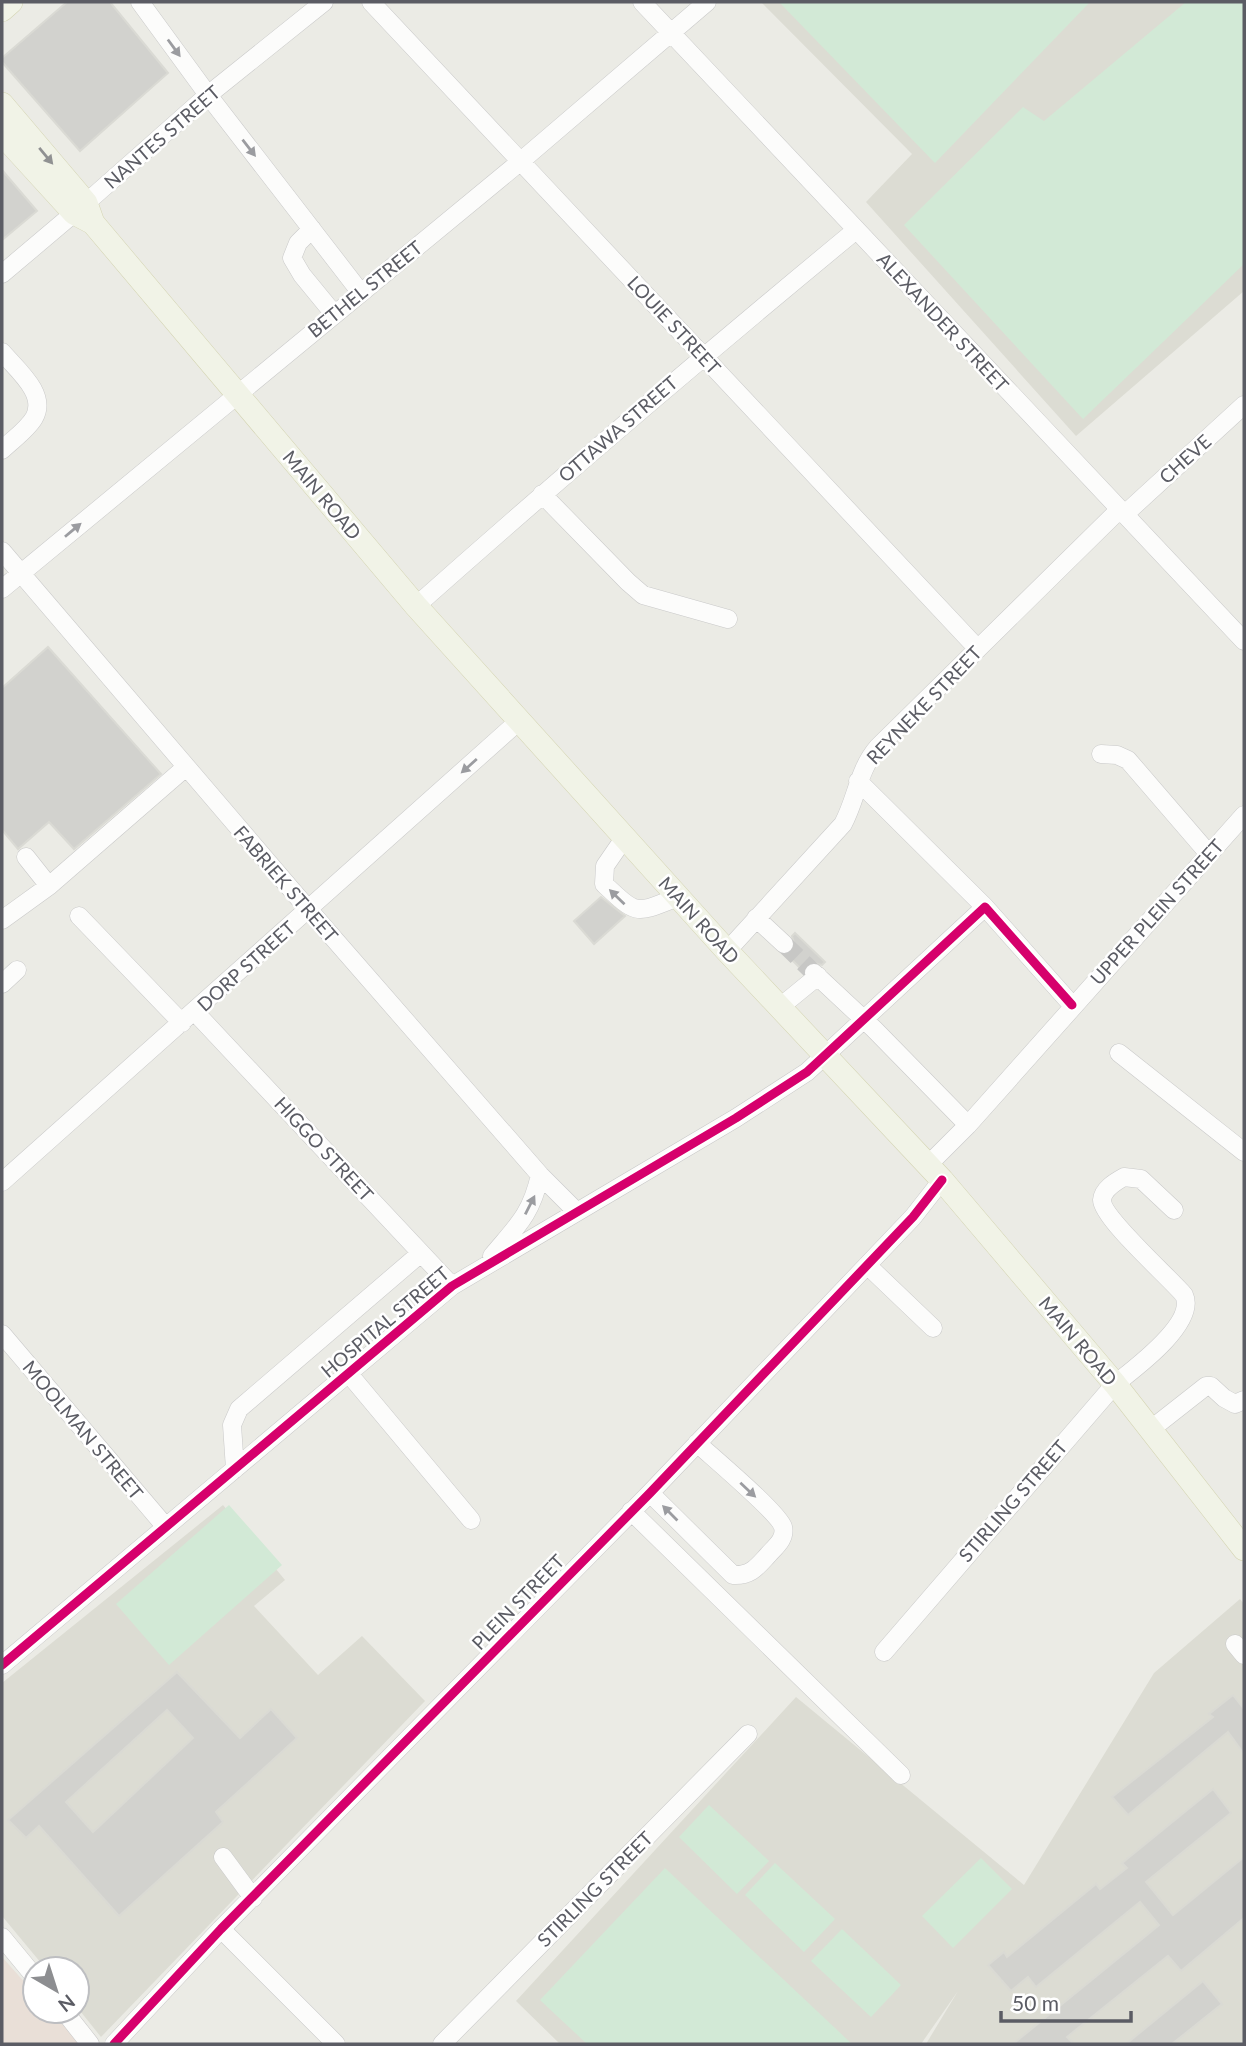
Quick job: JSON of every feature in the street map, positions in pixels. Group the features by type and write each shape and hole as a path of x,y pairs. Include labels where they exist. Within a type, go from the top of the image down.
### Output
{"main road":[{"path":"2,9 11,2"},
{"path":"2,104 84,213"},
{"path":"2,134 84,213"},
{"name":"MAIN ROAD","path":"84,213 416,606 727,951 935,1172 1115,1384 1244,1549"}],"street":[{"path":"139,2 361,293"},
{"name":"NANTES STREET","path":"2,274 84,213 208,94 324,2"},
{"name":"LOUIE STREET","path":"370,2 978,649"},
{"name":"ALEXANDER STREET","path":"642,2 1244,641"},
{"name":"BETHEL STREET","path":"2,589 521,160 707,2"},
{"path":"312,229 298,243 292,258 302,275 334,314"},
{"name":"OTTAWA STREET","path":"416,606 542,494 856,230"},
{"path":"2,352 35,391 37,404 35,418 2,450"},
{"name":"CHEVE","path":"1123,512 1244,405"},
{"path":"542,494 643,596 728,619"},
{"name":"REYNEKE STREET","path":"727,951 843,824 850,811 863,768 878,747 1123,512"},
{"name":"FABRIEK STREET","path":"2,551 308,909 540,1175 576,1211"},
{"name":"DORP STREET","path":"2,1182 520,720"},
{"path":"1101,754 1117,755 1128,760 1209,854"},
{"path":"2,920 49,886 186,767"},
{"path":"858,781 985,907 1072,1006"},
{"name":"UPPER PLEIN STREET","path":"935,1172 968,1125 1244,815"},
{"path":"625,837 606,866 604,884 628,907 637,911 678,897"},
{"path":"26,857 49,886"},
{"name":"HOSPITAL STREET","path":"2,1665 452,1286 736,1118 807,1072 985,907"},
{"name":"HIGGO STREET","path":"79,916 189,1017 452,1286"},
{"path":"756,918 784,944"},
{"path":"2,984 17,970"},
{"path":"779,1007 816,975 968,1125"},
{"path":"1119,1053 1244,1152"},
{"name":"PLEIN STREET","path":"114,2044 221,1929 650,1493 913,1217 935,1172"},
{"path":"480,1269 528,1213 540,1175"},
{"name":"STIRLING STREET","path":"884,1652 1115,1384 1148,1357 1183,1317 1186,1301 1177,1286 1115,1223 1103,1205 1104,1195 1114,1183 1130,1177 1147,1184 1174,1210"},
{"path":"234,1469 232,1425 239,1409 421,1252"},
{"path":"867,1265 933,1328"},
{"name":"MOOLMAN STREET","path":"2,1334 165,1527"},
{"path":"349,1374 471,1520"},
{"path":"1150,1430 1206,1386 1212,1386 1235,1404 1244,1400"},
{"path":"650,1493 733,1575 745,1576 754,1570 782,1540 783,1528 773,1513 697,1443"},
{"path":"631,1511 901,1775"},
{"name":"STIRLING STREET","path":"442,2044 748,1734"},
{"path":"223,1857 253,1898"},
{"path":"221,1929 336,2044"},
{"path":"2,1937 21,1960"},
{"path":"75,2025 90,2044"}],"shaded area":[{"path":"761,2 1244,2 1244,291 1076,436 866,202 912,154"},
{"path":"223,1505 285,1580 254,1606 318,1675 362,1636 425,1701 101,2037 91,2024 91,1955 34,1955 2,1916 2,1683"},
{"path":"1240,1599 1244,1604 1244,2044 926,2044 958,1991 921,2044 560,2044 516,2001 796,1697 1024,1885 1154,1673"},
{"path":"2,1957 21,1978 21,2025 63,2025 80,2044 2,2044"}],"green space":[{"path":"779,2 1090,2 935,163"},
{"path":"1186,2 1244,2 1244,264 1083,419 904,225 1023,107 1044,121"},
{"path":"229,1505 282,1565 169,1665 116,1604"},
{"path":"709,1805 769,1861 737,1894 679,1837"},
{"path":"981,1858 1012,1889 953,1948 922,1916"},
{"path":"775,1863 835,1919 804,1952 745,1895"},
{"path":"665,1868 852,2044 587,2044 540,2000"},
{"path":"842,1929 901,1985 871,2017 811,1961"}],"building":[{"path":"67,2 110,2 168,73 80,151 2,62 2,58"},
{"path":"2,170 37,211 2,240"},
{"path":"48,647 161,774 74,849 49,822 18,849 2,830 2,688"},
{"path":"601,897 625,916 594,944 574,921"},
{"path":"795,933 825,962 822,965 810,962 803,971 787,955 795,947 792,936"},
{"path":"177,1672 240,1738 271,1709 297,1738 216,1812 223,1822 119,1916 39,1826 26,1838 8,1820","holes":["167,1710 193,1738 93,1832 66,1802"]},
{"path":"1233,1695 1244,1709 1244,1754 1228,1732 1128,1815 1112,1797 1213,1717 1209,1714"},
{"path":"1213,1789 1231,1813 1146,1882 1173,1915 1244,1857 1244,1918 1181,1971 1168,1956 1067,2037 1074,2044 1013,2044 1159,1925 1140,1902 1036,1987 1028,1977 1011,1991 988,1965 1004,1952 1007,1957 1096,1884 1100,1889 1127,1868 1122,1863"},
{"path":"1203,1981 1222,2004 1172,2044 1126,2044"}],"tunnel":[{"path":"784,944 814,973"}],"cycle path":[{"path":"2,1665 452,1286 736,1118 807,1072 985,907 1072,1005"},
{"path":"114,2044 221,1929 650,1493 913,1217 942,1180"}]}
